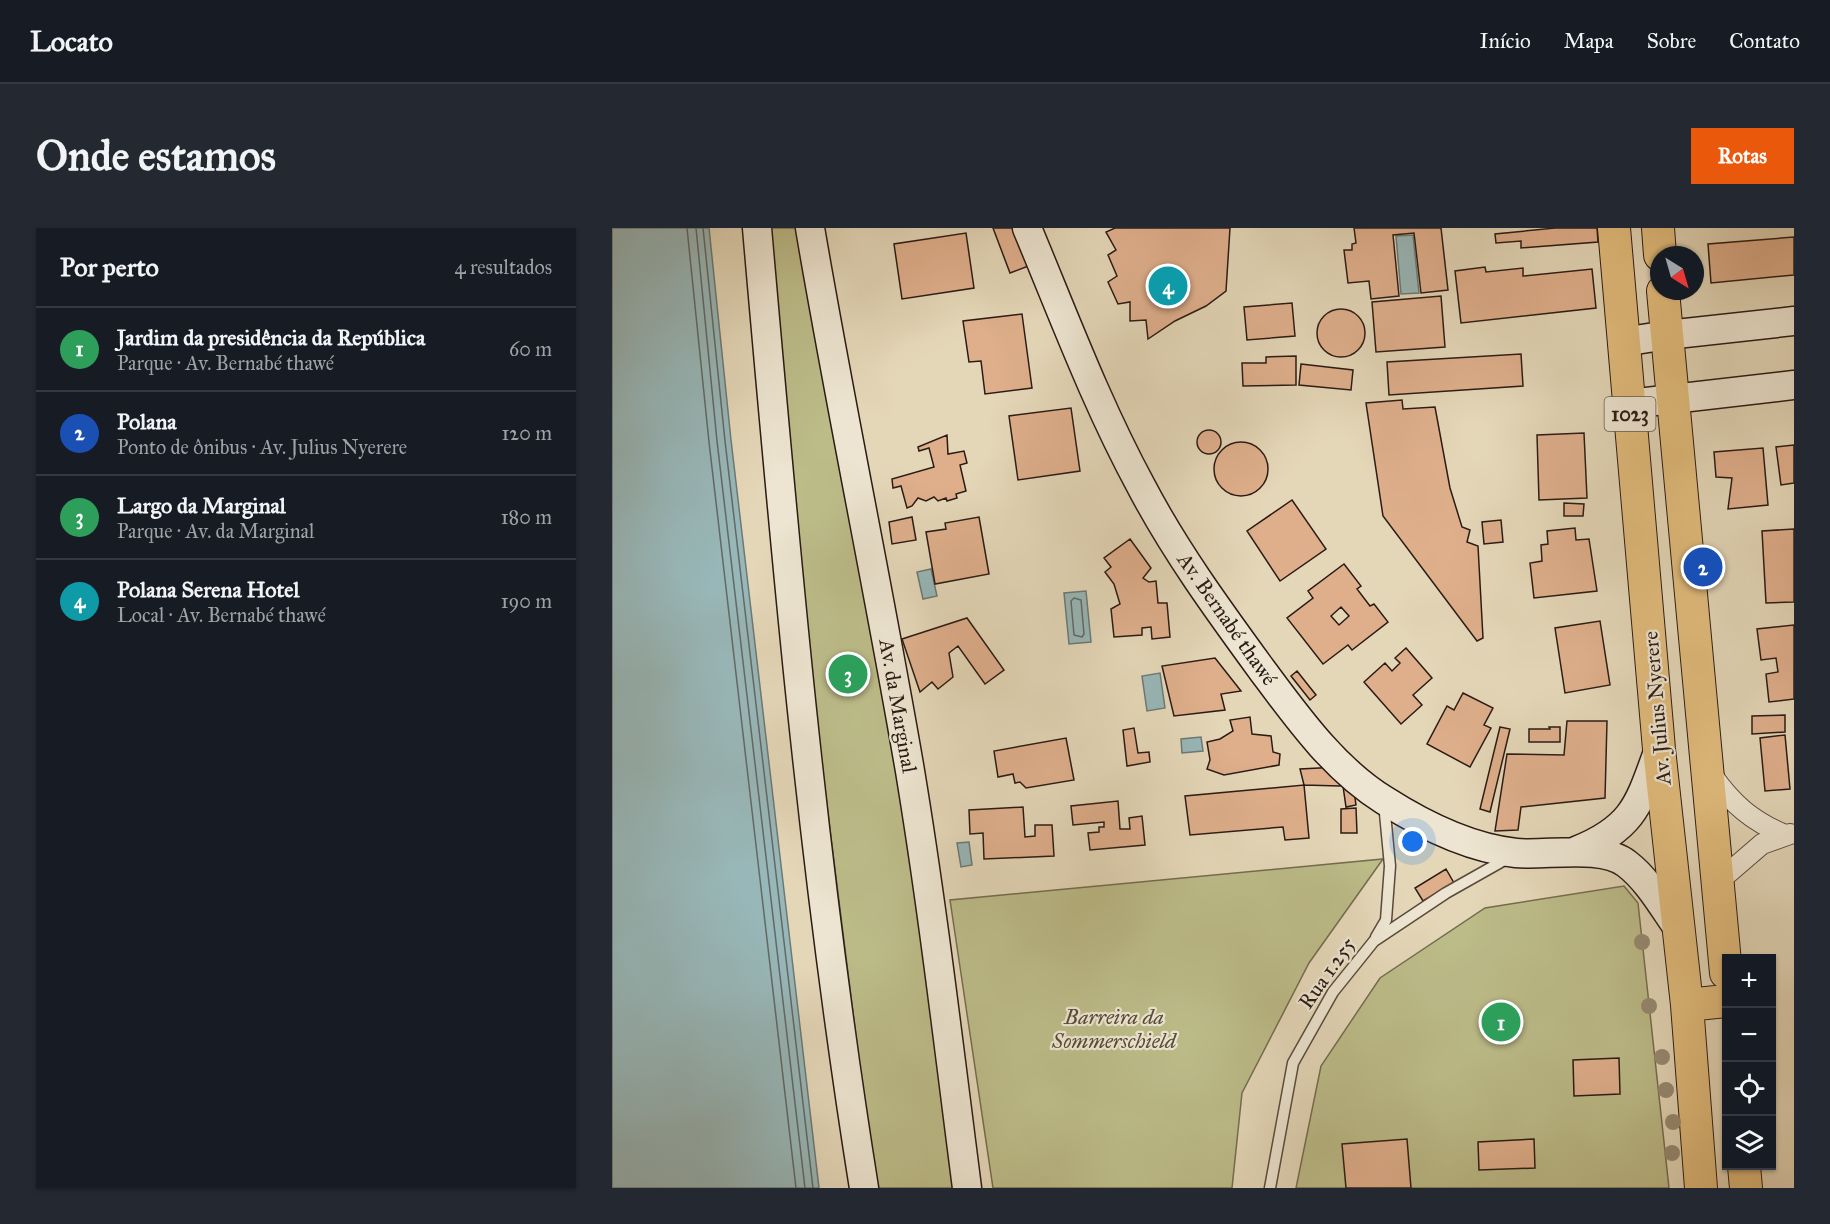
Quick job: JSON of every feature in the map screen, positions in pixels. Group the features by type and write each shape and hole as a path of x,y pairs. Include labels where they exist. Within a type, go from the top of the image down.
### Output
{"main road":[{"path":"757,228 785,552 828,940 864,1188"},
{"name":"Av. da Marginal","path":"810,228 838,395 876,577 910,774 967,1188"},
{"name":"Av. Bernabé thawé","path":"1027,228 1105,414 1141,487 1199,584 1292,710 1350,774 1383,800 1459,840 1516,853 1606,854 1626,863 1678,928"},
{"name":"Av. Julius Nyerere","path":"1614,228 1659,749 1687,1005 1701,1188"},
{"path":"1658,228 1659,246"},
{"name":"1023","path":"1664,300 1719,882"},
{"path":"1623,342 1794,321"},
{"path":"1629,404 1794,385"},
{"path":"1655,698 1702,695"},
{"path":"1572,853 1599,842 1631,816 1642,797 1659,749"},
{"path":"1719,882 1725,954"},
{"path":"1687,1005 1722,1001"},
{"path":"1744,1170 1746,1188"}],"street":[{"path":"1037,228 1051,285"},
{"path":"1709,771 1725,796 1742,811 1762,825 1789,834"},
{"path":"1719,882 1762,844 1789,834"}],"lane":[{"path":"1374,941 1386,920 1390,866 1383,800"},
{"name":"Rua 1.255","path":"1270,1188 1293,1063 1333,992 1374,941 1446,893 1516,853"}],"green space":[{"path":"766,228 800,228 895,731 954,1188 875,1188 802,606"},
{"name":"Barreira da Sommerschield","path":"1383,859 1309,963 1242,1093 1232,1188 993,1188 950,900"},
{"path":"1624,886 1638,903 1669,1188 1296,1188 1321,1066 1380,978 1485,908"}],"water":[{"path":"612,228 709,228 731,440 819,1188 612,1188"},
{"path":"1413,235 1419,293 1401,294 1396,236"},
{"path":"931,569 937,596 923,599 917,572"},
{"path":"1086,591 1091,642 1069,644 1064,593"},
{"path":"1160,673 1165,708 1147,711 1142,676"},
{"path":"1201,737 1203,751 1182,753 1181,739"},
{"path":"969,842 972,865 961,867 957,843"}],"building":[{"path":"993,228 1018,228 1031,265 1010,273"},
{"path":"1115,228 1230,228 1226,291 1206,306 1175,321 1148,339 1146,320 1130,321 1130,302 1118,304 1108,282 1117,276 1108,255 1116,250 1106,232"},
{"path":"1354,228 1441,228 1448,290 1421,293 1414,233 1393,235 1399,296 1371,299 1369,281 1348,283 1344,250 1352,250 1352,244 1356,243"},
{"path":"1555,228 1597,228 1598,242 1521,248 1521,241 1496,243 1495,234"},
{"path":"966,233 974,288 902,299 894,244"},
{"path":"1794,237 1794,275 1711,283 1708,244"},
{"path":"1485,267 1486,272 1523,268 1523,276 1592,269 1596,308 1461,323 1455,271"},
{"path":"1441,296 1445,347 1376,352 1372,302"},
{"path":"1292,303 1295,336 1247,340 1244,307"},
{"path":"1336,309 1346,309 1361,319 1365,333 1361,347 1355,353 1346,357 1336,357 1321,347 1317,338 1317,328 1327,313"},
{"path":"1022,314 1032,388 985,394 981,361 969,362 963,321"},
{"path":"1521,354 1523,386 1389,395 1387,362"},
{"path":"1296,356 1296,385 1243,386 1242,363 1266,363 1266,357"},
{"path":"1301,364 1353,370 1351,390 1299,385"},
{"path":"1402,400 1403,409 1435,407 1450,488 1462,527 1470,530 1467,542 1478,546 1483,638 1477,641 1383,516 1366,403"},
{"path":"1071,408 1080,471 1018,480 1009,416"},
{"path":"1209,430 1214,431 1220,437 1220,447 1214,453 1209,454 1204,453 1198,447 1197,442 1198,437 1204,431"},
{"path":"1584,433 1587,498 1539,500 1537,435"},
{"path":"947,435 948,454 964,451 967,463 960,465 966,491 956,494 957,498 947,501 946,498 938,501 934,497 926,501 918,498 912,506 907,508 901,486 893,488 892,479 934,467 929,448 919,451 918,447"},
{"path":"1241,442 1251,444 1260,450 1266,459 1268,469 1266,479 1260,488 1251,494 1241,496 1231,494 1222,488 1216,479 1214,469 1216,459 1222,450 1231,444"},
{"path":"1794,445 1794,483 1781,485 1776,447"},
{"path":"1763,448 1768,505 1728,509 1732,478 1716,477 1714,452"},
{"path":"1292,500 1326,549 1280,581 1247,531"},
{"path":"1564,503 1584,504 1583,516 1564,516"},
{"path":"912,517 916,540 892,544 889,522"},
{"path":"979,517 989,574 935,584 926,532 946,529 945,523"},
{"path":"1501,520 1503,542 1484,544 1482,522"},
{"path":"1575,528 1576,540 1589,539 1597,591 1534,598 1530,563 1542,561 1541,545 1548,544 1547,531"},
{"path":"1794,529 1794,602 1766,603 1762,531"},
{"path":"1130,539 1151,568 1143,578 1149,582 1156,581 1158,603 1167,603 1170,637 1152,639 1151,627 1142,628 1142,635 1114,637 1111,609 1120,604 1114,584 1105,572 1111,567 1104,558"},
{"path":"1344,564 1361,586 1357,589 1370,606 1374,604 1388,622 1352,650 1348,645 1323,664 1287,618 1313,598 1308,591","holes":["1341,607 1349,616 1339,625 1331,616"]},
{"path":"967,618 1004,670 985,684 958,646 949,653 953,677 938,689 932,682 920,692 902,639"},
{"path":"1600,621 1610,685 1565,693 1555,628"},
{"path":"1794,625 1794,699 1769,702 1766,674 1778,672 1776,658 1761,660 1757,629"},
{"path":"1406,648 1432,678 1413,695 1422,705 1401,724 1364,682 1385,663 1392,671 1400,663 1395,658"},
{"path":"1215,658 1241,691 1221,694 1225,710 1174,716 1162,666"},
{"path":"1297,671 1316,695 1310,700 1291,676"},
{"path":"1463,693 1493,708 1484,725 1491,728 1470,767 1427,744 1447,706 1454,710"},
{"path":"1785,715 1785,732 1752,734 1752,716"},
{"path":"1250,717 1252,734 1271,736 1273,752 1280,754 1279,765 1224,775 1207,769 1210,760 1207,742 1220,739 1233,731 1230,720"},
{"path":"1567,721 1607,721 1605,798 1521,807 1518,830 1495,831 1507,754 1564,755"},
{"path":"1500,727 1510,729 1490,812 1480,809"},
{"path":"1549,727 1560,727 1560,742 1529,742 1529,729 1550,729"},
{"path":"1134,728 1138,753 1149,752 1150,762 1127,766 1123,730"},
{"path":"1785,735 1790,789 1765,791 1760,738"},
{"path":"1066,738 1074,780 1026,788 1020,782 1015,783 1013,774 998,777 994,751"},
{"path":"1339,767 1340,786 1304,785 1300,769"},
{"path":"1353,784 1356,805 1346,807 1343,786"},
{"path":"1304,785 1309,838 1285,840 1283,827 1190,835 1185,796"},
{"path":"1118,801 1120,829 1130,829 1129,818 1142,816 1145,845 1090,850 1088,833 1099,832 1099,827 1104,827 1104,822 1073,825 1071,806"},
{"path":"1023,807 1025,837 1035,836 1035,825 1052,825 1054,856 984,859 983,833 970,834 969,810"},
{"path":"1356,808 1357,833 1341,833 1341,809"},
{"path":"1446,869 1454,883 1423,901 1415,888"},
{"path":"1619,1058 1620,1094 1574,1096 1573,1060"},
{"path":"1407,1139 1411,1188 1346,1188 1342,1144"},
{"path":"1534,1139 1535,1168 1479,1170 1478,1142"}],"place":[{"name":"Polana Serena Hotel","path":"1168,286"},
{"name":"Polana","path":"1703,567"},
{"name":"Largo da Marginal","path":"848,674"},
{"name":"Jardim da presidência da República","path":"1501,1022"}]}
